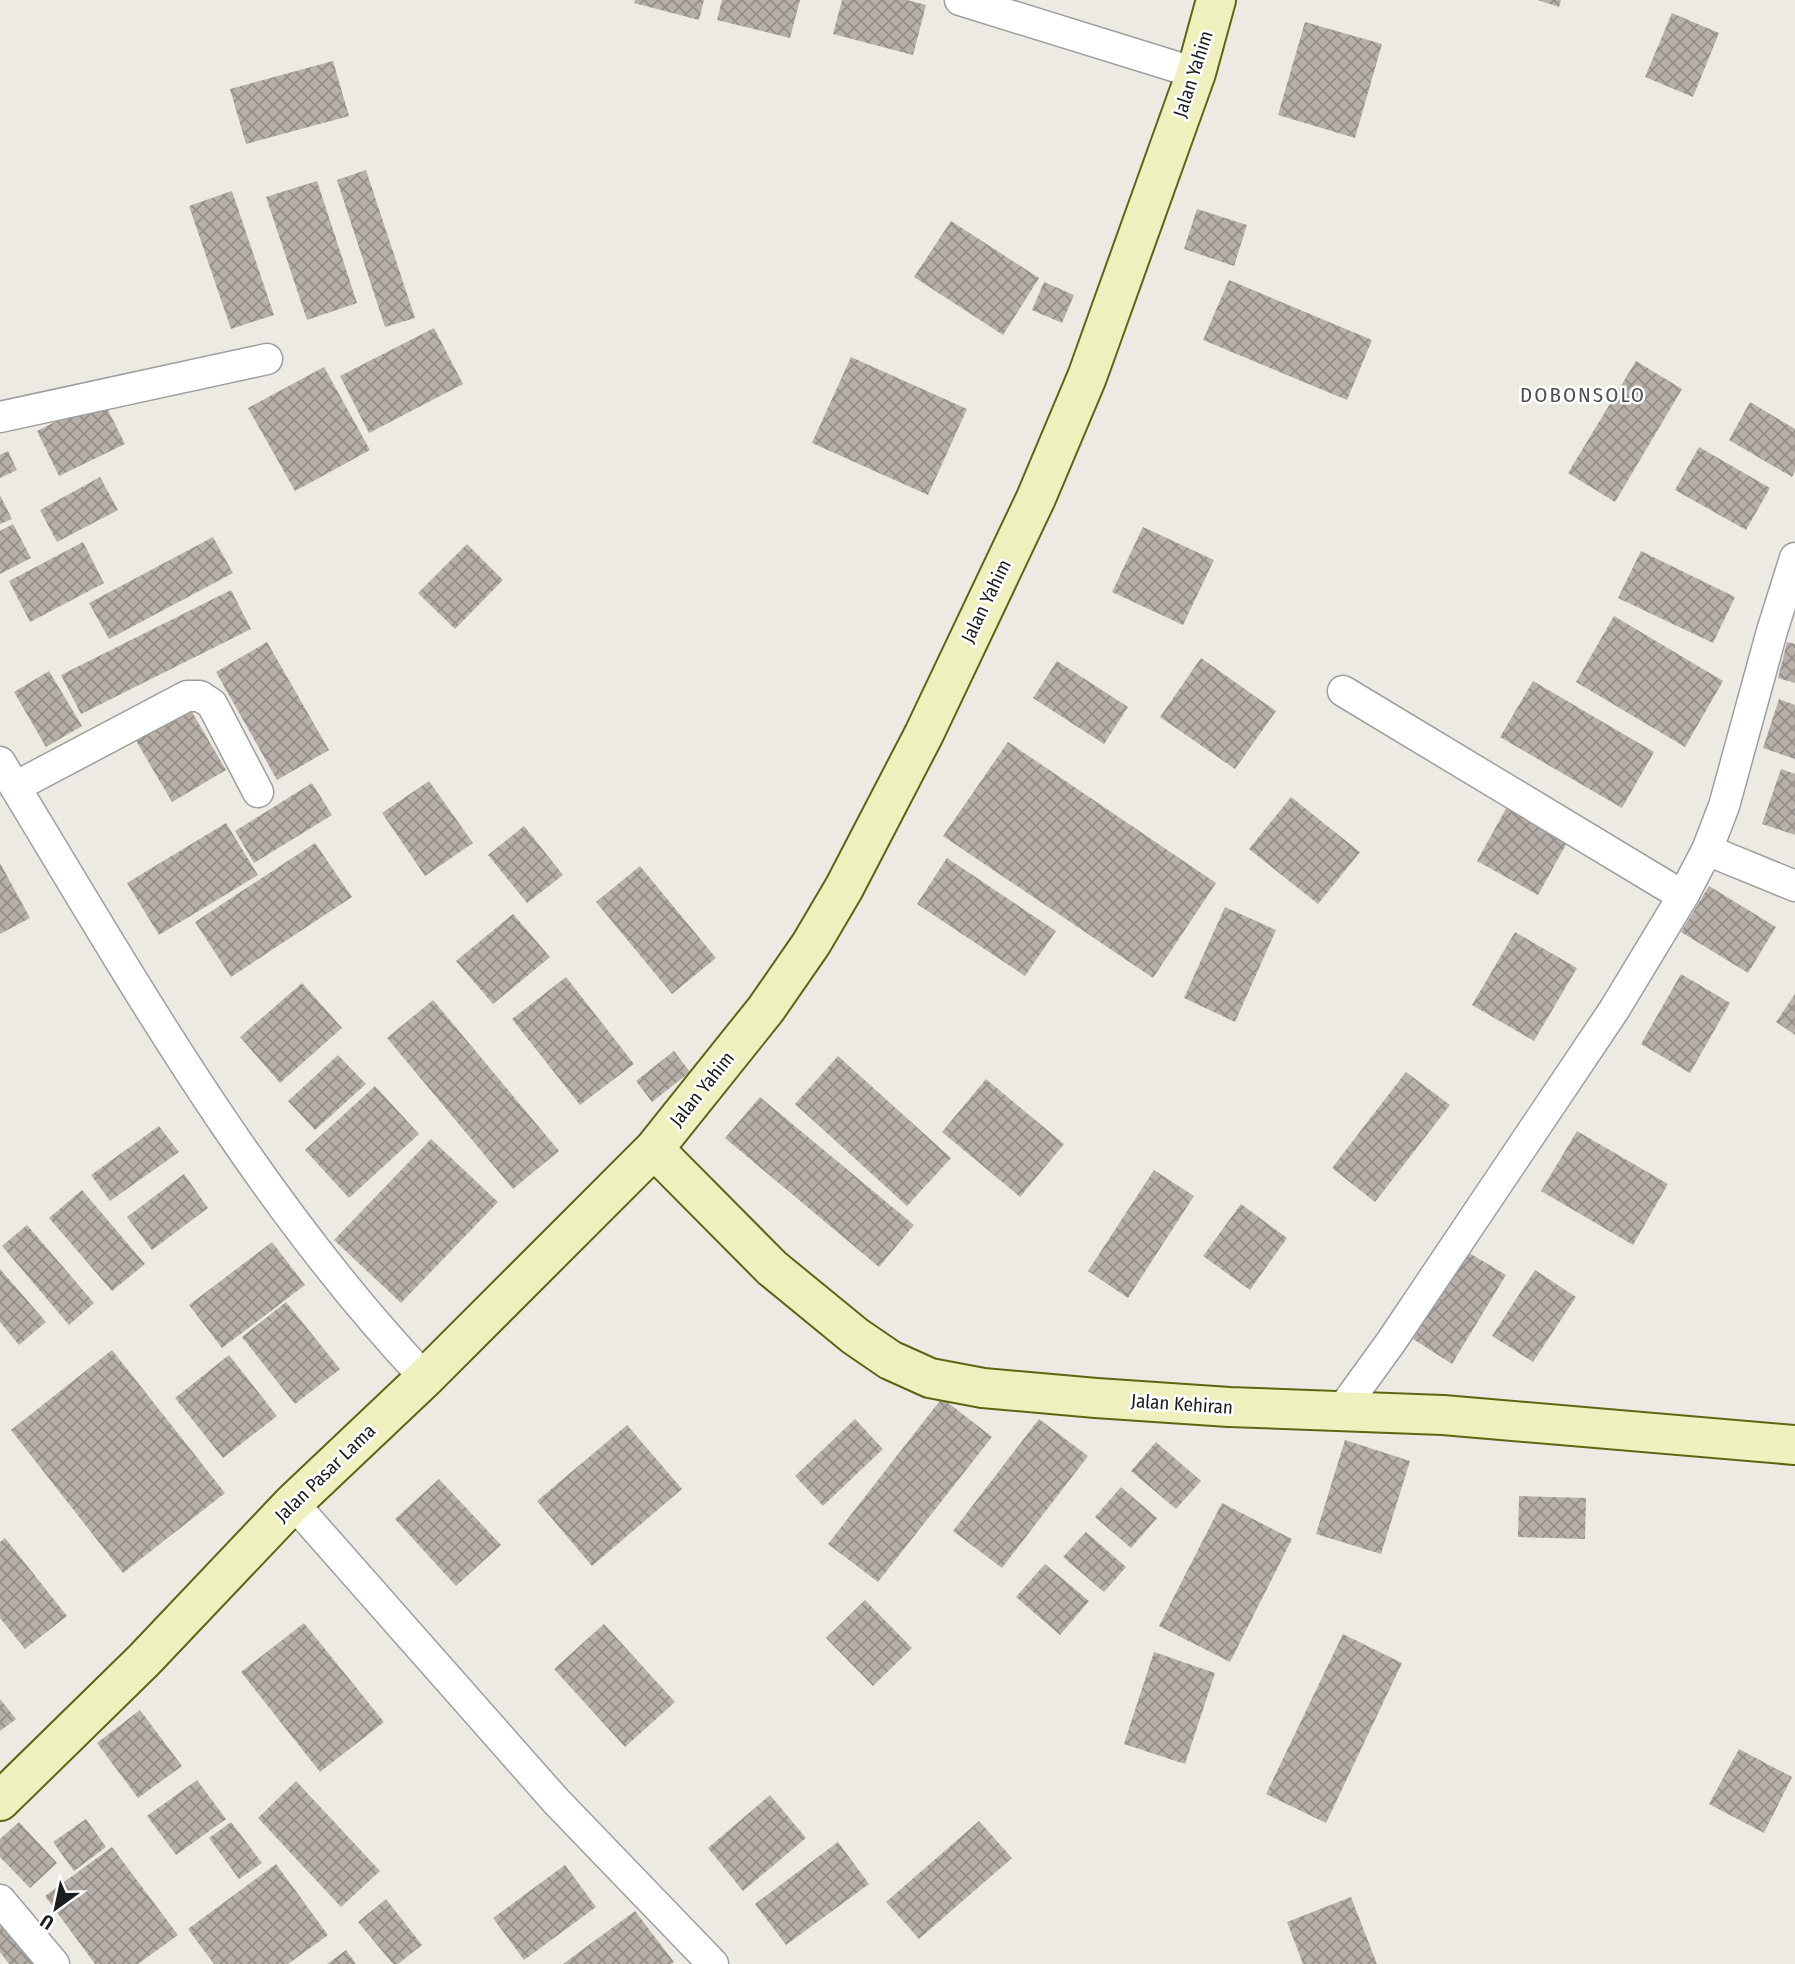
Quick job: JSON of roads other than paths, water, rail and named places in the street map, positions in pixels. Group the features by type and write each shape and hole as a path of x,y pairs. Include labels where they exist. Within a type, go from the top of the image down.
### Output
{"street":[{"path":"960,0 1196,73"},
{"name":"Jalan Yahim","path":"654,1149 766,1009 811,944 844,888 924,734 1037,498 1082,389 1196,73 1216,0"},
{"path":"0,417 267,359"},
{"path":"1340,1411 1391,1342 1614,1010 1683,896 1707,850 1724,806 1795,558"},
{"path":"1343,691 1683,896"},
{"path":"258,792 212,704 200,696 187,696 8,774 205,1094 315,1249 377,1328 425,1378"},
{"path":"1707,850 1795,886"},
{"name":"Jalan Pasar Lama","path":"0,1801 144,1660 293,1503 425,1378 654,1149"},
{"name":"Jalan Kehiran","path":"654,1149 772,1268 855,1336 890,1360 930,1378 983,1388 1096,1398 1229,1408 1444,1415 1795,1445"},
{"path":"293,1503 556,1801 713,1964"},
{"path":"0,1900 54,1964"}],"district":[{"name":"DOBONSOLO","path":"1583,395"}]}
